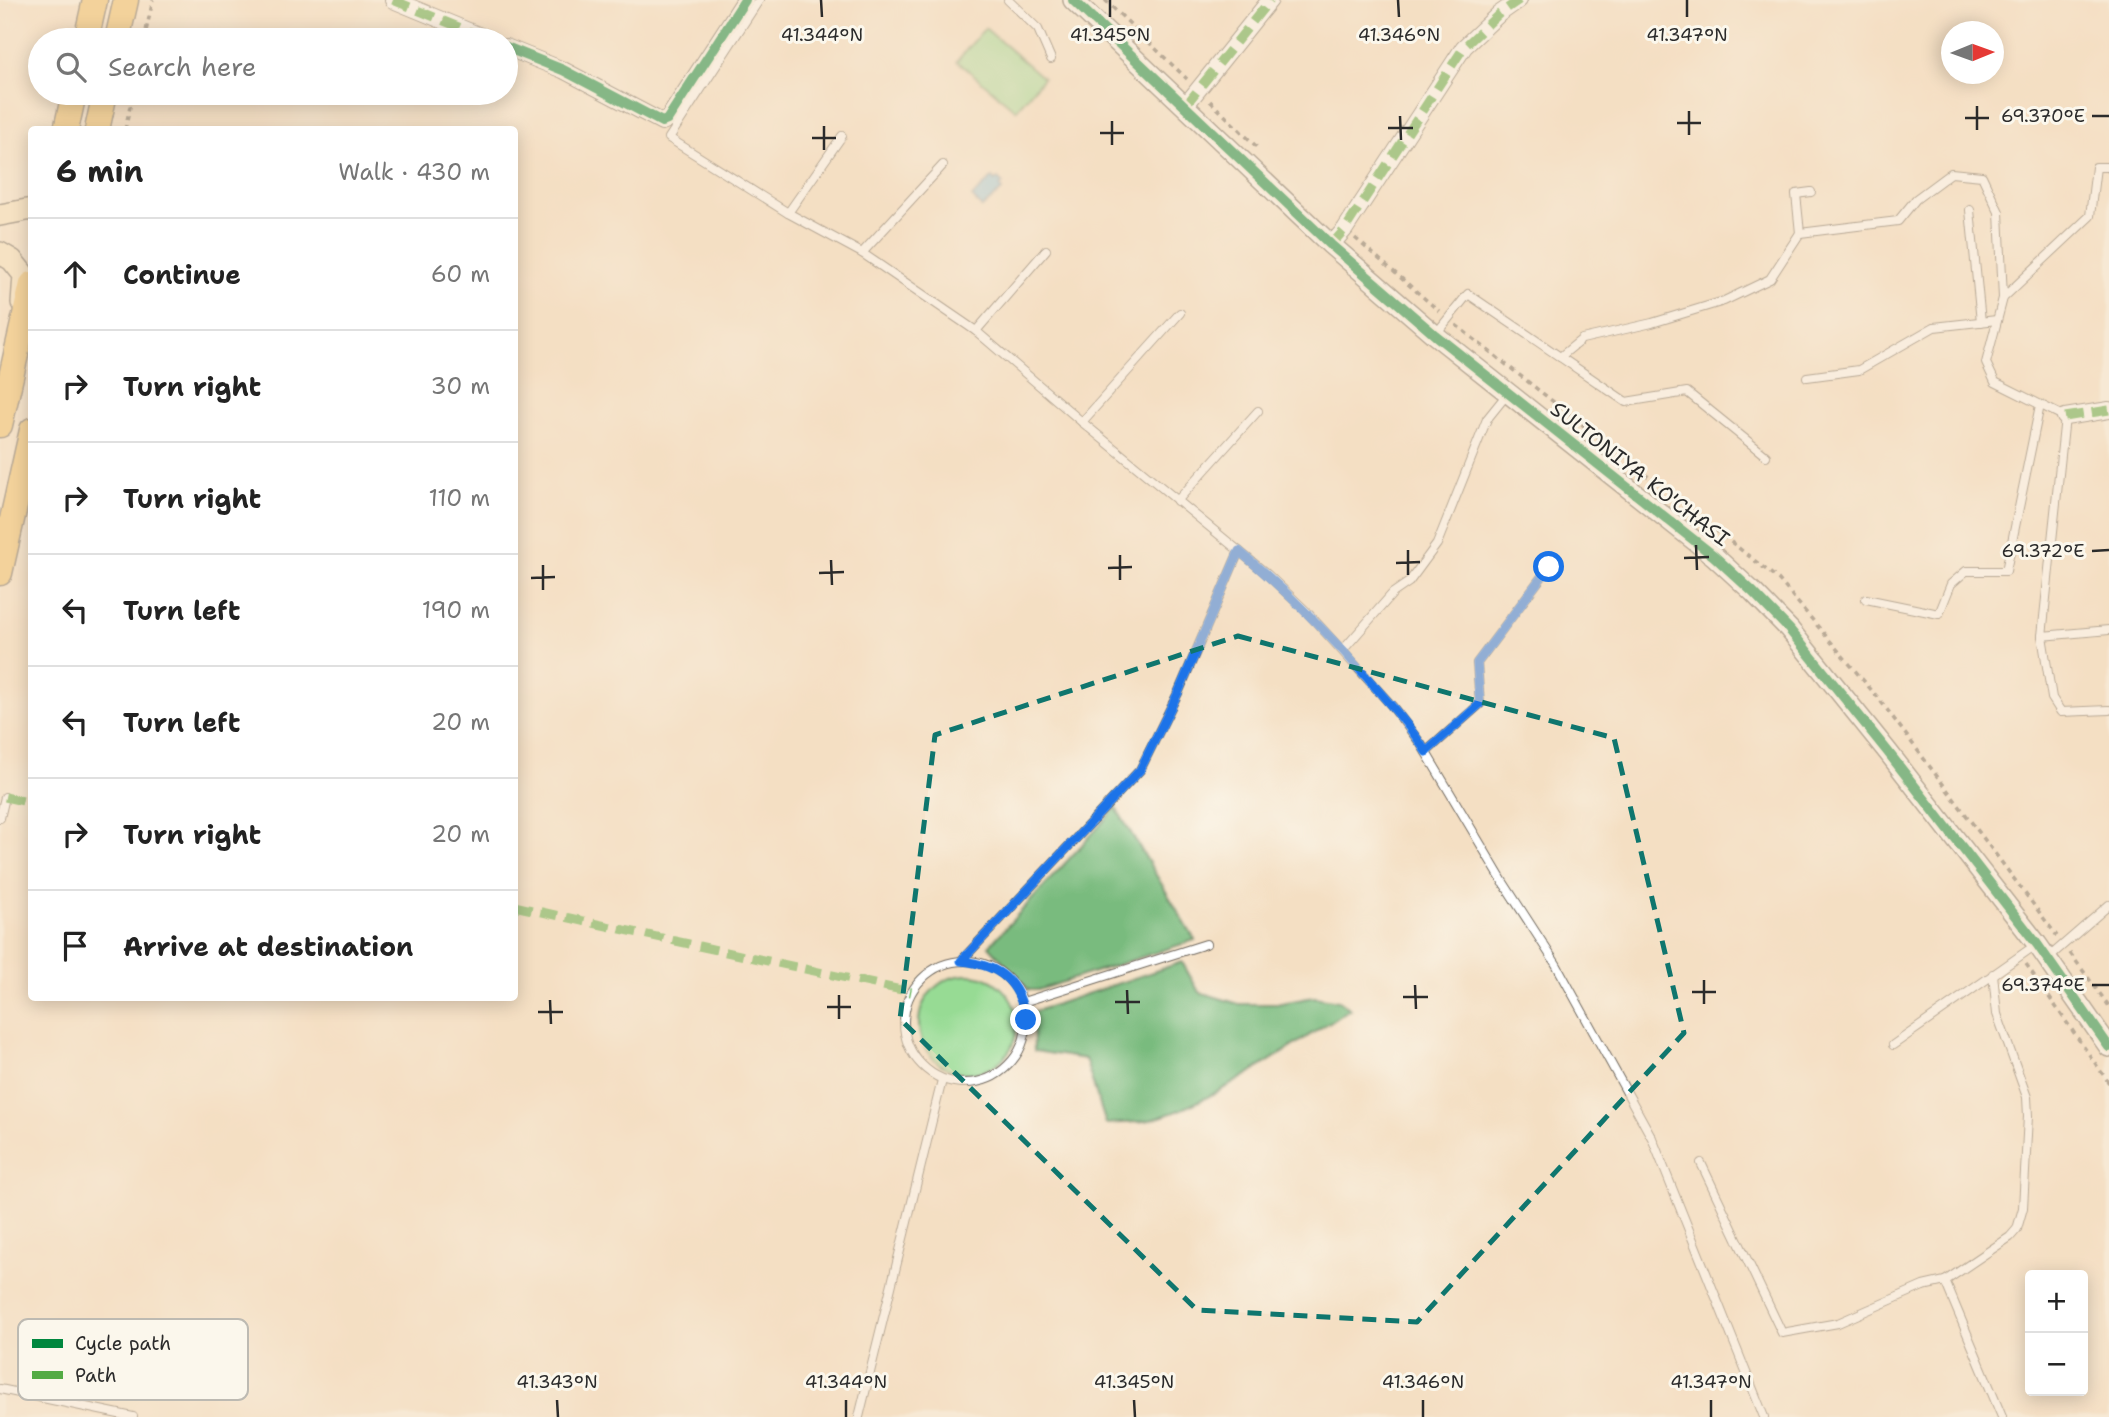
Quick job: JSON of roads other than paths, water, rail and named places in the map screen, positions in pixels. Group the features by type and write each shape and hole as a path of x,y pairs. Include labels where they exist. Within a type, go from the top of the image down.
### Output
{"highway":[{"path":"89,28 95,0"},
{"path":"120,28 126,0"},
{"path":"67,126 71,105"},
{"path":"98,126 102,105"},
{"path":"0,425 28,301"},
{"path":"0,573 28,448"}],"main road":[{"path":"0,215 28,210"},
{"path":"0,253 12,260 24,275 21,332"}],"street":[{"path":"393,0 418,4 466,28"},
{"path":"518,52 563,70 662,122 667,120 745,0"},
{"name":"SULTONIYA KO'CHASI","path":"1073,0 1331,245 1435,335 1714,556 1772,610 1880,742 2043,951 2109,1047"},
{"path":"1185,106 1270,0"},
{"path":"1331,245 1345,229 1464,47 1499,13 1519,0"},
{"path":"2065,417 2109,410"}],"lane":[{"path":"759,0 669,138 788,213 862,253 976,331 1239,551 1307,612 1392,706 1426,752 1503,882 1556,964 1652,1138 1764,1417"},
{"path":"1008,0 1038,29 1051,59"},
{"path":"788,213 842,136"},
{"path":"862,253 943,165"},
{"path":"2003,298 2090,216 2096,167 2109,167"},
{"path":"1800,233 1898,221 1916,199 1951,173 1982,176 1999,212 2003,298 1986,363 1995,382 2065,417 2042,636 2053,698 2060,712 2109,710"},
{"path":"1560,357 1582,339 1652,323 1724,301 1770,279 1800,233 1796,194 1811,192"},
{"path":"1970,210 1981,322"},
{"path":"976,331 1046,250"},
{"path":"1435,335 1468,294 1626,402 1687,392 1766,456"},
{"path":"1082,422 1180,313"},
{"path":"1807,377 1859,370 1934,327 1997,320"},
{"path":"1343,650 1393,593 1409,582 1437,544 1487,419 1507,393"},
{"path":"1866,599 1938,614 1951,584 1966,571 2006,571 2040,405"},
{"path":"1177,501 1258,411"},
{"path":"961,961 1140,770 1179,691 1239,551"},
{"path":"1426,752 1480,704 1477,663 1549,567"},
{"path":"2042,636 2109,630"},
{"path":"0,818 5,797"},
{"path":"1893,1045 2020,956 2043,951 2109,905"},
{"path":"1023,1002 1206,944"},
{"path":"961,961 980,962 998,970 1012,983 1023,1002 1026,1020 1024,1040 1015,1058 1000,1073 982,1081 962,1084 942,1080 925,1069 911,1052 904,1032 905,1012 911,992 924,976 941,965 961,961"},
{"path":"1701,1163 1782,1334 1838,1323 1923,1286 1945,1281 2010,1237 2017,1229 2023,1208 2028,1116 2026,1097 1997,1014 1993,974"},
{"path":"859,1417 942,1080"},
{"path":"1945,1281 2002,1417"},
{"path":"0,1389 18,1393"},
{"path":"52,1400 133,1417"}],"water":[{"path":"992,178 1003,184 1000,187 1002,190 982,208 972,197"}]}
